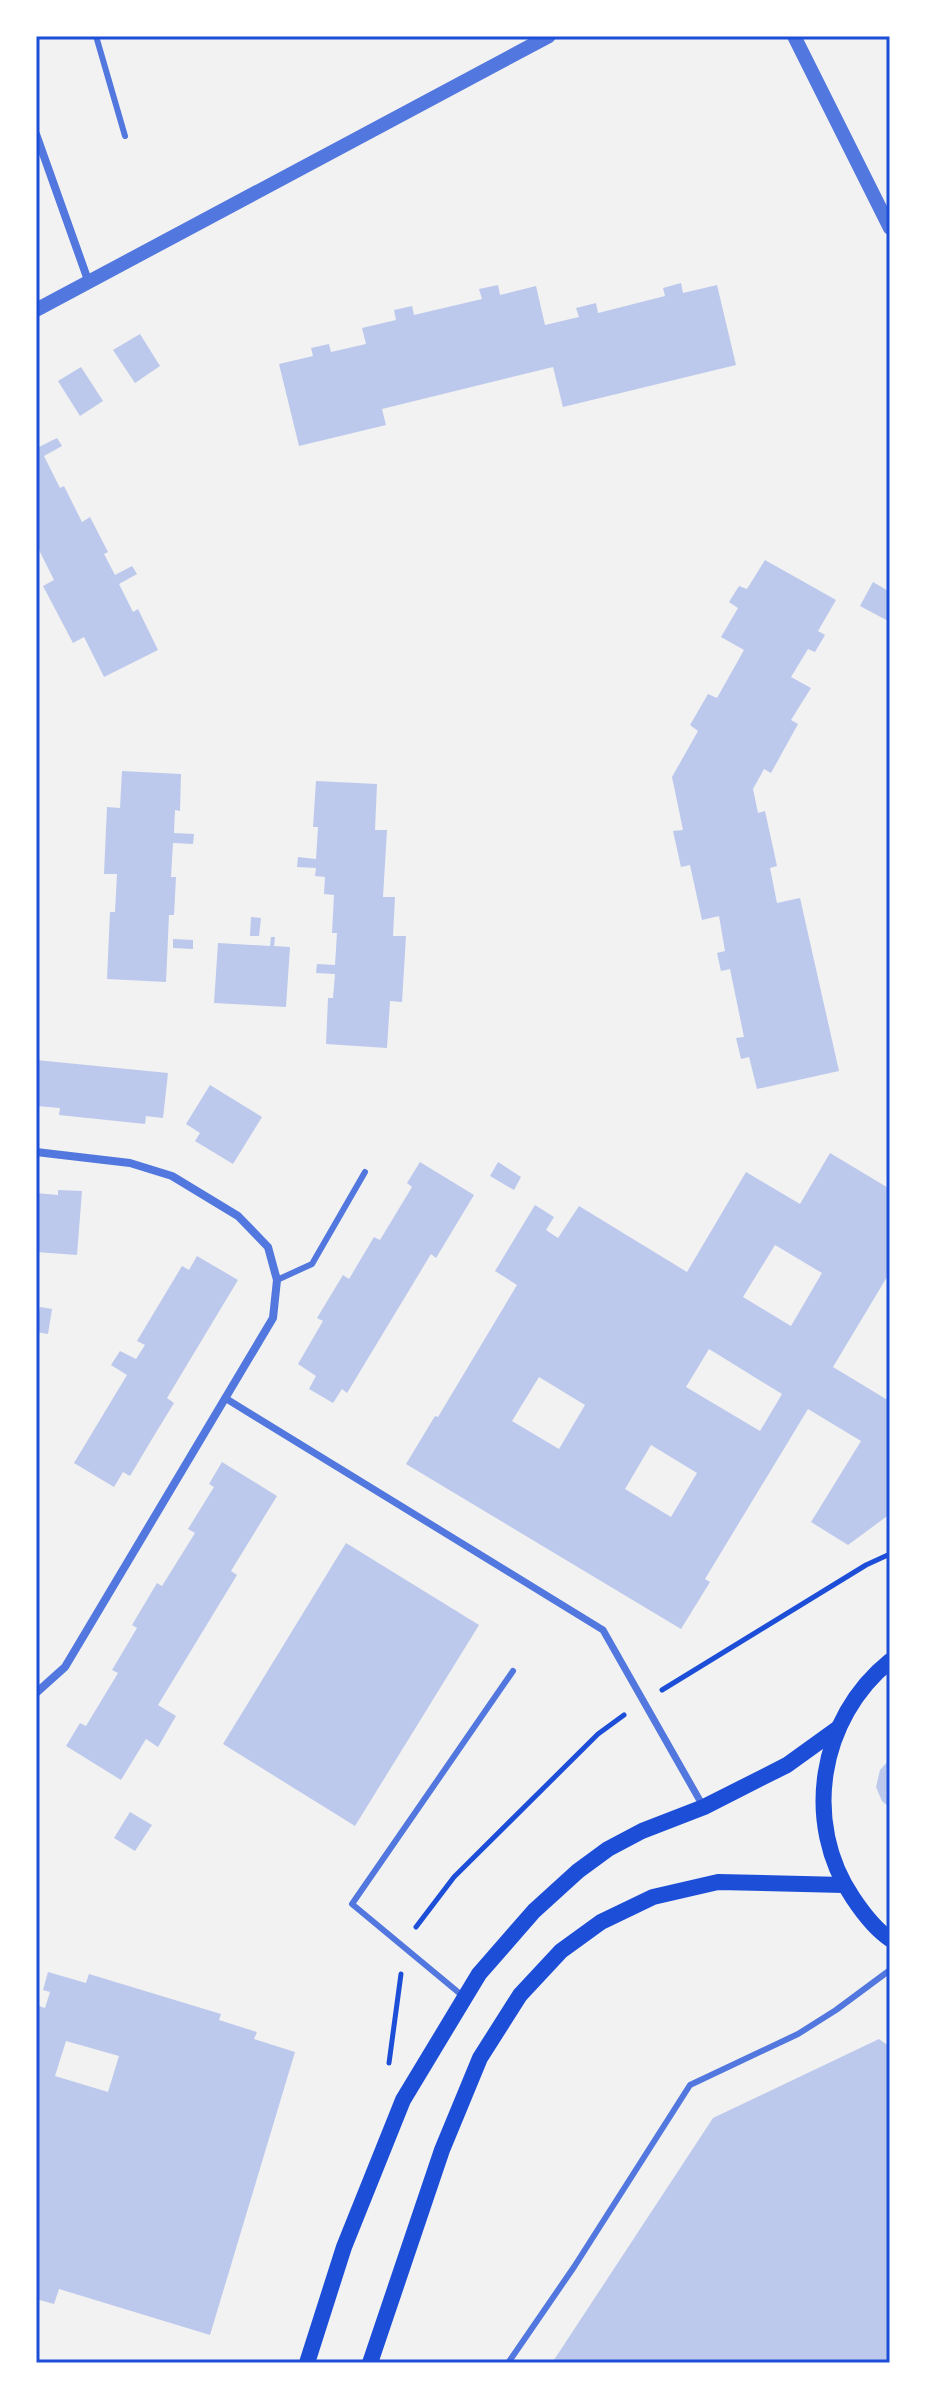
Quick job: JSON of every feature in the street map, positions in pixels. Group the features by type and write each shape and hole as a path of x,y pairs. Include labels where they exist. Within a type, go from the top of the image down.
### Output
{"main road":[{"path":"890,1661 876,1672 854,1699 837,1729 825,1768 823,1808 829,1847 844,1885 863,1912 890,1939"},
{"path":"307,2363 344,2247 403,2100 479,1974 534,1911 578,1871 608,1849 642,1831 704,1807 787,1765 837,1729"},
{"path":"370,2363 442,2150 480,2058 520,1995 561,1951 601,1922 653,1897 718,1882 844,1885"}],"street":[{"path":"36,310 549,36"},
{"path":"794,36 890,228"},
{"path":"36,134 89,283"},
{"path":"36,1152 130,1163 172,1176 238,1216 268,1247 277,1280 273,1318 65,1667 36,1693"},
{"path":"225,1398 603,1630 704,1807"}],"lane":[{"path":"96,36 125,136"},
{"path":"277,1280 312,1264 365,1172"},
{"path":"464,1997 352,1904 513,1671"},
{"path":"508,2363 574,2267 690,2085 798,2034 890,1970"}],"building":[{"path":"681,283 683,293 717,285 736,365 563,407 553,367 382,409 386,425 299,446 279,364 313,356 311,348 329,344 331,352 366,344 362,328 396,320 394,310 412,306 414,315 482,299 479,289 498,285 500,295 536,286 545,325 579,317 576,308 596,303 598,313 665,296 663,288"},
{"path":"140,334 160,366 135,383 113,350"},
{"path":"81,367 103,401 80,416 58,381"},
{"path":"57,438 62,446 44,456 82,522 90,517 108,552 104,554 115,575 132,566 137,574 119,584 133,612 138,609 158,650 104,677 84,637 73,643 43,586 54,580 36,544 36,441 39,447"},
{"path":"765,560 836,600 818,631 825,635 815,652 808,649 791,677 811,688 791,720 798,724 771,773 764,769 753,789 758,813 765,811 777,866 770,868 777,903 800,898 839,1071 757,1089 749,1057 741,1059 736,1038 744,1037 730,969 721,971 717,953 725,951 719,916 702,920 690,865 681,867 673,831 683,830 672,777 698,731 690,725 708,694 717,698 744,650 721,637 738,608 729,602 739,586 747,589"},
{"path":"873,582 890,592 890,622 860,606"},
{"path":"122,771 181,774 180,811 175,810 174,833 194,834 193,844 173,843 171,877 176,877 174,915 169,915 166,982 107,979 110,912 115,912 117,874 104,874 107,807 120,808"},
{"path":"316,781 377,784 375,830 387,830 383,897 395,897 393,936 406,936 402,1002 390,1001 387,1048 326,1044 328,998 333,998 335,974 316,973 317,964 335,965 337,933 332,933 334,895 324,894 325,877 315,876 316,868 297,867 298,857 316,859 318,827 313,827"},
{"path":"251,917 261,918 259,936 250,936"},
{"path":"271,937 275,937 274,946 290,947 286,1007 214,1003 218,943 270,946"},
{"path":"173,939 193,940 193,949 173,948"},
{"path":"36,1060 168,1073 163,1118 146,1116 145,1124 59,1115 60,1108 36,1106"},
{"path":"210,1085 262,1117 233,1164 195,1141 200,1133 186,1124"},
{"path":"830,1153 890,1189 890,1272 833,1367 886,1399 890,1393 890,1514 848,1545 811,1522 861,1441 808,1409 705,1579 710,1582 681,1629 406,1464 435,1416 438,1417 517,1285 495,1271 535,1205 554,1217 546,1230 558,1238 579,1206 687,1272 746,1172 800,1204","holes":["775,1245 822,1273 791,1326 743,1297","709,1349 782,1394 760,1431 686,1387","539,1377 585,1405 559,1449 512,1421","651,1445 697,1473 671,1517 625,1489"]},
{"path":"420,1162 474,1195 436,1258 431,1254 347,1393 342,1389 333,1403 309,1389 316,1376 298,1364 323,1321 317,1318 343,1275 349,1279 374,1237 380,1240 412,1187 407,1183"},
{"path":"498,1162 521,1177 514,1190 490,1176"},
{"path":"58,1190 82,1191 77,1255 36,1252 36,1193 58,1195"},
{"path":"197,1256 238,1280 167,1398 174,1403 130,1476 123,1472 114,1487 74,1463 127,1375 111,1365 120,1351 136,1359 145,1345 137,1341 182,1266 189,1270"},
{"path":"40,1307 52,1309 48,1334 36,1332 36,1315"},
{"path":"222,1462 277,1496 231,1571 237,1575 158,1705 176,1716 158,1747 146,1739 121,1780 66,1746 80,1723 86,1726 118,1673 112,1670 137,1628 132,1625 157,1583 162,1586 195,1533 188,1529 214,1487 209,1484"},
{"path":"346,1543 479,1625 355,1826 223,1744"},
{"path":"890,1759 890,1808 882,1801 876,1787 880,1770"},
{"path":"130,1812 152,1825 135,1851 114,1838"},
{"path":"48,1972 86,1983 89,1974 221,2014 219,2020 257,2032 254,2039 295,2052 210,2335 59,2289 54,2304 36,2299 36,2005 45,2008 50,1992 43,1990","holes":["66,2041 119,2056 108,2092 55,2076"]},
{"path":"879,2039 890,2047 890,2363 552,2363 713,2118"}]}
